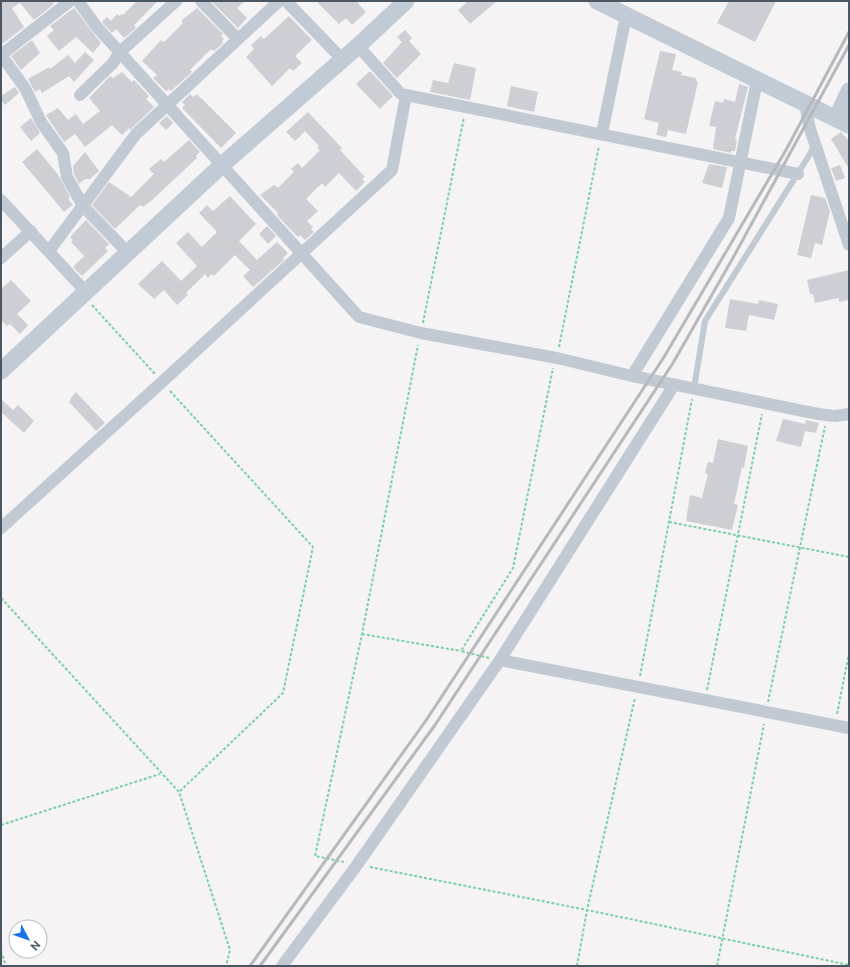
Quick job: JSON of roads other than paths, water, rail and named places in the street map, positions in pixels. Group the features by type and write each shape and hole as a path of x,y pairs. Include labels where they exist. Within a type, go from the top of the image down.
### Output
{"street":[{"path":"70,1 1,56 25,88 41,122 63,153 67,177 82,206 128,253"},
{"path":"78,1 96,26 168,104 359,318 421,333 557,358 632,376 765,403 828,415 849,414"},
{"path":"80,95 113,63 120,52 176,1"},
{"path":"201,1 238,39"},
{"path":"49,251 136,134 279,1"},
{"path":"286,1 343,60"},
{"path":"1,371 222,165 343,60 406,1"},
{"path":"597,1 842,122 849,92"},
{"path":"602,133 626,16"},
{"path":"358,46 401,94 741,161 798,174"},
{"path":"632,376 729,218 758,81"},
{"path":"1,528 392,170 406,95"},
{"path":"805,104 815,144 849,245"},
{"path":"1,200 49,251 85,294"},
{"path":"1,258 30,231"},
{"path":"282,966 357,865 500,660 674,385"},
{"path":"500,660 849,728"}],"lane":[{"path":"694,388 705,321 798,174 815,144"}],"railway":[{"path":"250,966 427,719 664,357 786,150 849,32"},
{"path":"260,966 435,725 673,363 734,256 849,45"}]}
